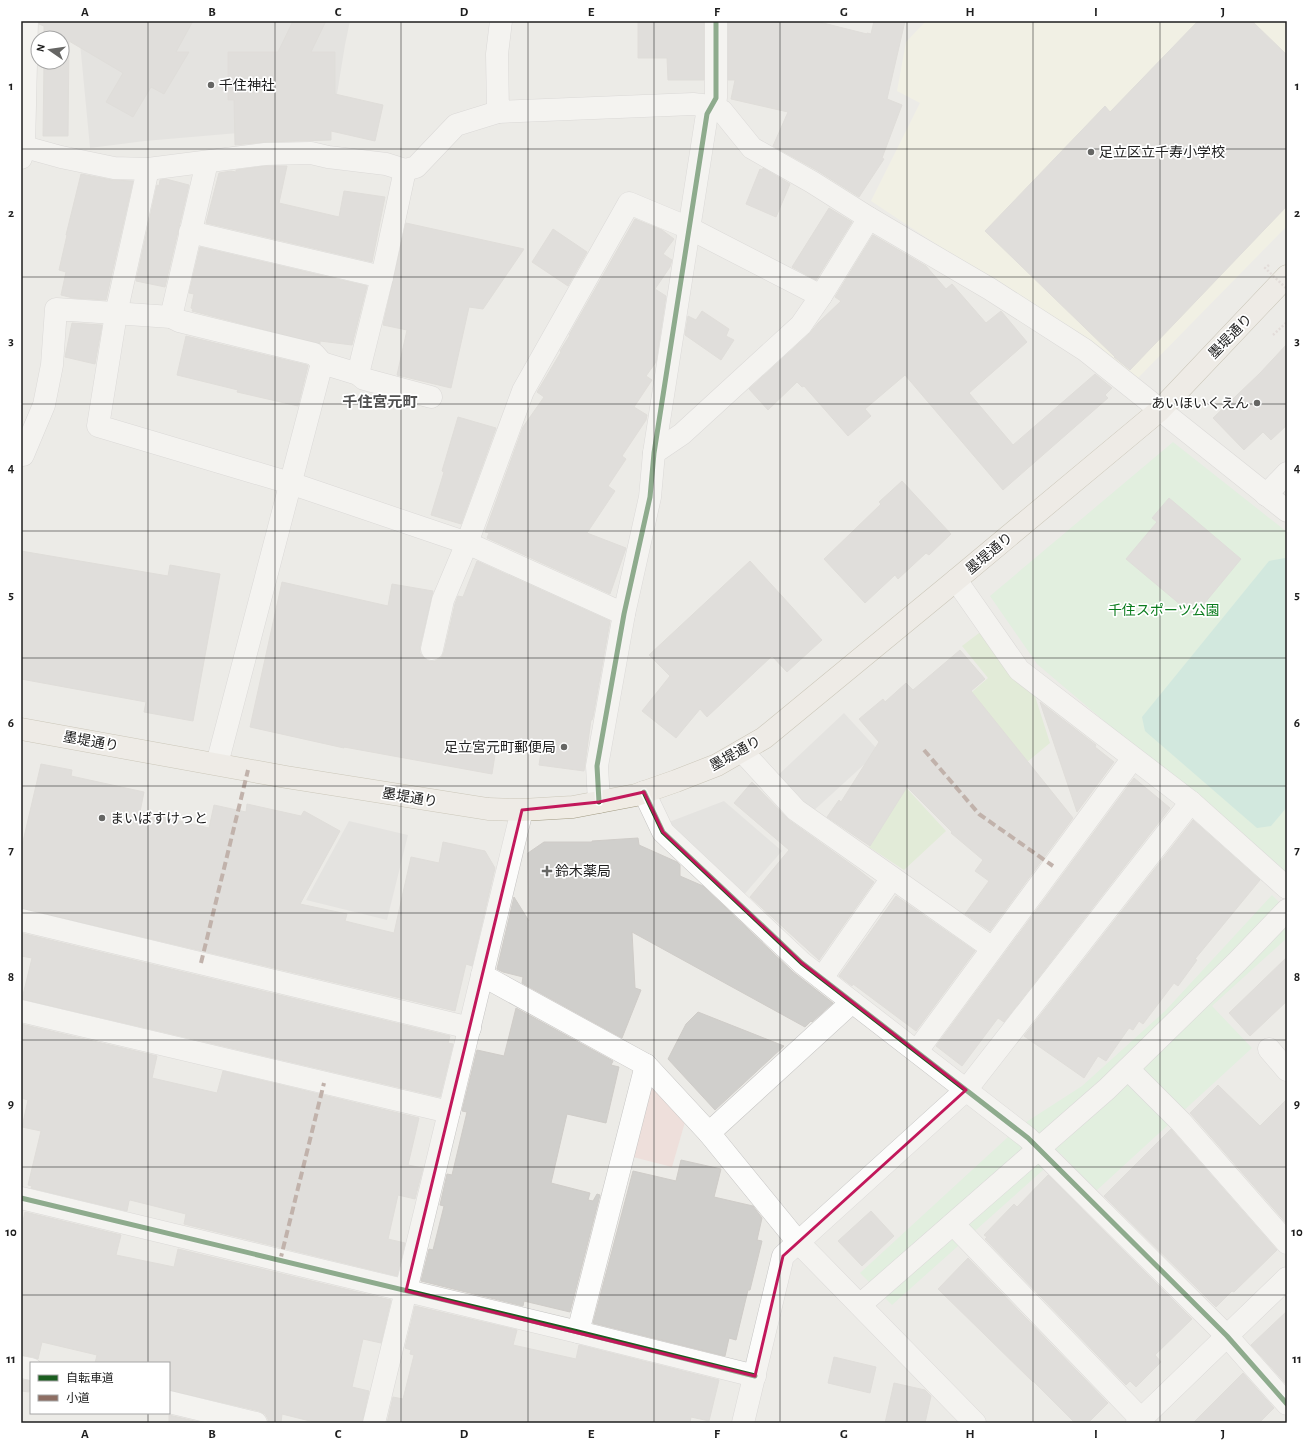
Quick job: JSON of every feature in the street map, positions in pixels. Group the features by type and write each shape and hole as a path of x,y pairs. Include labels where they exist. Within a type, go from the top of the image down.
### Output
{"main road":[{"name":"墨堤通り","path":"21,729 286,777 488,809 522,810 572,807 644,792 717,765 764,738 1160,410 1287,276"}],"street":[{"path":"27,21 22,150 114,168 148,169 265,154 311,153 328,157 386,164 405,170 416,167 456,125 498,112 693,104 711,106 722,111 752,148 812,182 869,218 990,289 1085,350 1287,511"},
{"path":"498,112 497,54 501,21"},
{"path":"599,802 597,766 624,614 650,497 654,453 707,114 716,98 716,21"},
{"path":"171,317 207,162"},
{"path":"148,169 116,314 98,426 290,482 467,543 624,614"},
{"path":"358,374 382,277 405,170"},
{"path":"432,649 443,600 467,543 523,391 629,203 689,228 821,296"},
{"path":"654,453 682,434 801,324 821,296 869,218"},
{"path":"190,232 382,277"},
{"path":"21,455 23,455 44,405 52,365 56,309 171,317 179,321 314,354 322,363 358,374 364,379 431,397"},
{"path":"217,764 322,363"},
{"path":"1266,494 1287,473"},
{"path":"956,580 1019,670 1191,802 1287,888"},
{"path":"742,751 796,810 992,948"},
{"path":"916,1051 1133,758"},
{"path":"644,792 663,832 802,963 1028,1138 1227,1336 1287,1404"},
{"path":"743,1423 783,1256 966,1090 1191,802"},
{"path":"374,1423 522,810"},
{"path":"822,978 892,878"},
{"path":"860,1305 1107,1090 1238,961 1287,910"},
{"path":"21,920 470,1028"},
{"path":"482,975 646,1065 709,1133 798,1242 975,1423"},
{"path":"709,1133 852,1002"},
{"path":"21,1011 449,1112"},
{"path":"1269,1050 1287,1070"},
{"path":"578,1332 646,1065"},
{"path":"1128,1069 1182,1122 1287,1243"},
{"path":"21,1198 755,1376"},
{"path":"953,1224 1139,1421 1287,1278"},
{"path":"170,1402 256,1423"}],"path":[{"path":"1269,265 1265,268 1287,289"},
{"path":"1273,335 1287,322"}],"highlighted area":[{"path":"644,792 663,832 802,963 966,1090 783,1256 755,1376 406,1291 522,810 599,802"}],"shaded area":[{"name":"千住神社","path":"92,21 350,21 332,125 145,141 90,148 80,43"},
{"name":"足立区立千寿小学校","path":"926,21 1284,21 1287,23 1287,226 1138,378 871,201 920,103 897,91 906,42"},
{"path":"844,713 879,751 810,814 776,777"},
{"path":"724,801 782,851 742,897 669,822"},
{"path":"349,821 408,835 387,920 306,900"},
{"path":"651,1082 685,1122 672,1167 633,1157"}],"green space":[{"name":"千住スポーツ公園","path":"1173,442 1287,532 1287,876 1037,664 990,596"},
{"path":"1285,558 1287,560 1287,807 1271,826 1257,828 1145,731 1142,717 1269,561"},
{"path":"983,630 1035,696 1050,743 974,806 941,719 988,678 962,646"},
{"path":"900,781 946,831 904,870 869,847 888,816"},
{"path":"1272,895 1287,910 1287,938 1212,1006 1252,1048 1096,1191 1061,1154 892,1305 860,1273 1020,1126 1082,1086 1165,1011"}],"building":[{"path":"39,21 193,21 176,52 189,52 164,94 151,87 133,117 106,102 123,73 70,42 70,30 44,30 44,26 39,24"},
{"path":"293,21 326,21 311,52 335,52 335,94 383,105 375,141 331,131 331,140 265,142 235,145 234,100 228,100 228,52 278,52"},
{"path":"638,21 704,21 704,80 668,80 667,58 638,58"},
{"path":"728,21 815,21 871,34 874,21 905,21 887,99 902,105 882,158 884,159 859,197 818,171 773,146 788,112 731,99 735,80 728,80"},
{"path":"1198,21 1252,21 1287,55 1287,206 1130,370 1114,357 985,231 1105,106 1110,112"},
{"path":"44,70 69,70 68,136 43,136"},
{"path":"266,166 287,166 279,203 339,217 344,191 385,197 372,262 206,223 219,173 231,171 236,172 236,170"},
{"path":"763,168 790,184 776,217 746,204 760,169 762,170"},
{"path":"81,174 112,180 133,181 106,300 73,298 61,295 66,272 59,270"},
{"path":"166,179 189,185 165,287 136,281 157,185 159,186 160,180"},
{"path":"829,208 852,222 816,280 792,267"},
{"path":"635,219 662,230 674,239 663,254 672,260 670,267 655,289 666,296 656,362 646,376 652,380 634,407 647,415 646,420 622,456 626,459 608,486 615,491 587,533 626,548 610,594 487,538 489,533 485,532 523,427 544,397 537,392"},
{"path":"406,223 524,249 483,309 469,307 451,388 397,375 407,330 383,325"},
{"path":"553,229 587,252 568,286 532,262"},
{"path":"873,235 926,266 946,289 952,284 986,323 1001,311 1027,342 969,393 1013,445 1095,374 1112,388 1105,395 1108,398 1003,490 905,375 865,409 871,416 848,436 804,386 802,387 797,382 768,410 749,389 809,334 841,301 835,297"},
{"path":"200,247 367,286 352,345 320,341 320,344 192,311 193,309 191,308 194,294 189,293"},
{"path":"702,311 729,329 726,336 734,340 721,360 685,335 688,316 696,320"},
{"path":"72,323 102,325 95,364 65,357"},
{"path":"186,336 307,365 298,406 237,392 238,390 177,375"},
{"path":"1287,344 1287,425 1271,440 1263,432 1244,450 1213,418 1260,373"},
{"path":"458,417 496,428 461,524 431,515"},
{"path":"902,481 951,534 929,555 926,553 898,579 895,575 865,603 824,559 881,504 879,502"},
{"path":"1169,498 1241,559 1194,616 1126,559 1157,522 1152,518"},
{"path":"21,551 168,576 170,565 220,574 193,721 144,712 146,702 21,679"},
{"path":"477,561 610,621 593,717 591,720 584,771 539,765 542,746 497,742 492,774 344,748 250,727 282,582 388,606 392,584 433,591 420,647 420,653 429,661 435,661 441,658 444,652 455,604 458,596 463,597"},
{"path":"750,561 822,640 787,672 772,656 707,717 700,709 676,738 642,711 670,676 649,655"},
{"path":"960,650 985,679 971,691 1073,818 990,931 965,914 989,881 975,871 983,860 951,833 952,832 907,787 870,846 827,817 839,800 841,802 879,742 859,719 883,699 885,702 906,683 913,690"},
{"path":"1040,702 1096,745 1095,747 1114,762 1077,812"},
{"path":"41,764 72,770 71,776 144,792 140,812 209,828 214,805 246,812 247,804 301,816 304,811 340,831 300,904 347,914 345,921 394,933 411,857 439,863 443,842 485,851 495,868 472,966 466,964 455,1011 21,908 21,850"},
{"path":"1134,778 1170,808 1004,1022 998,1018 962,1066 936,1046"},
{"path":"752,782 789,820 874,882 819,960 750,897 789,850 734,803"},
{"path":"1193,820 1260,880 1195,959 1197,960 1178,986 1174,983 1143,1024 1139,1021 1133,1030 1129,1028 1106,1061 1098,1056 1084,1078 1024,1036"},
{"path":"638,838 639,845 677,862 680,865 680,876 703,886 793,972 833,1003 805,1027 632,932 635,988 641,990 622,1038 522,983 523,977 497,969 514,897 529,921 528,853 544,842 592,842"},
{"path":"896,896 975,951 916,1031 853,984 852,986 839,976"},
{"path":"21,933 450,1036 448,1043 453,1044 440,1097 22,999 32,958 21,956"},
{"path":"1287,957 1287,1001 1250,1036 1229,1013"},
{"path":"516,1008 613,1061 611,1065 619,1067 606,1123 567,1114 551,1183 590,1193 588,1200 593,1201 597,1194 600,1195 570,1312 524,1301 523,1306 421,1281 429,1249 433,1250 444,1206 440,1205 447,1174 452,1175 467,1112 462,1111 477,1050 504,1056"},
{"path":"698,1012 784,1046 715,1110 668,1059 686,1024"},
{"path":"21,1024 157,1056 152,1078 217,1093 223,1071 419,1118 408,1165 423,1168 415,1199 398,1195 388,1239 405,1243 397,1276 184,1224 186,1214 130,1200 127,1211 31,1188 32,1186 28,1185 41,1131 22,1127 28,1100 21,1098"},
{"path":"1218,1085 1260,1126 1287,1099 1287,1224 1190,1113"},
{"path":"1171,1129 1277,1250 1234,1292 1232,1291 1216,1307 1104,1196"},
{"path":"681,1160 721,1169 714,1197 753,1206 762,1218 757,1240 762,1241 750,1290 748,1290 736,1340 729,1338 725,1356 593,1323 633,1171 676,1181"},
{"path":"1048,1175 1192,1319 1155,1355 1161,1362 1136,1387 1130,1381 1126,1385 985,1239 987,1237 984,1235 1014,1204 1017,1207"},
{"path":"871,1211 894,1236 862,1266 838,1241"},
{"path":"25,1212 121,1235 116,1255 174,1267 178,1249 391,1300 381,1343 363,1339 352,1387 369,1391 362,1423 318,1423 282,1414 281,1423 268,1423 268,1419 265,1414 259,1411 170,1390 170,1362 95,1362 97,1355 42,1342 38,1359 21,1355 21,1230"},
{"path":"968,1258 1108,1403 1088,1423 1075,1423 938,1289"},
{"path":"415,1306 517,1330 513,1345 576,1359 579,1345 719,1380 709,1421 691,1417 690,1423 387,1423 393,1397 403,1399 414,1355 410,1354 411,1350 405,1348"},
{"path":"1287,1311 1287,1385 1251,1345"},
{"path":"834,1357 876,1367 870,1393 828,1383"},
{"path":"1243,1373 1274,1408 1259,1423 1193,1423"},
{"path":"21,1380 30,1381 29,1392 21,1391"},
{"path":"894,1383 925,1390 931,1396 925,1423 885,1423"},
{"path":"169,1415 203,1423 169,1423"}],"marked path":[{"path":"924,750 979,814 1053,866"},
{"path":"201,963 248,770"},
{"path":"280,1261 324,1083"}],"cycle path":[{"path":"599,802 597,766 624,614 650,497 654,453 707,114 716,98 716,21"},
{"path":"644,792 663,832 802,963 1028,1138 1227,1336 1287,1404"},
{"path":"21,1198 755,1376"}],"place":[{"name":"千住神社","path":"211,85"},
{"name":"足立区立千寿小学校","path":"1091,152"},
{"name":"あいほいくえん","path":"1257,403"},
{"name":"足立宮元町郵便局","path":"564,747"},
{"name":"まいばすけっと","path":"102,818"},
{"name":"鈴木薬局","path":"547,871"}],"district":[{"name":"千住宮元町","path":"380,402"}]}
